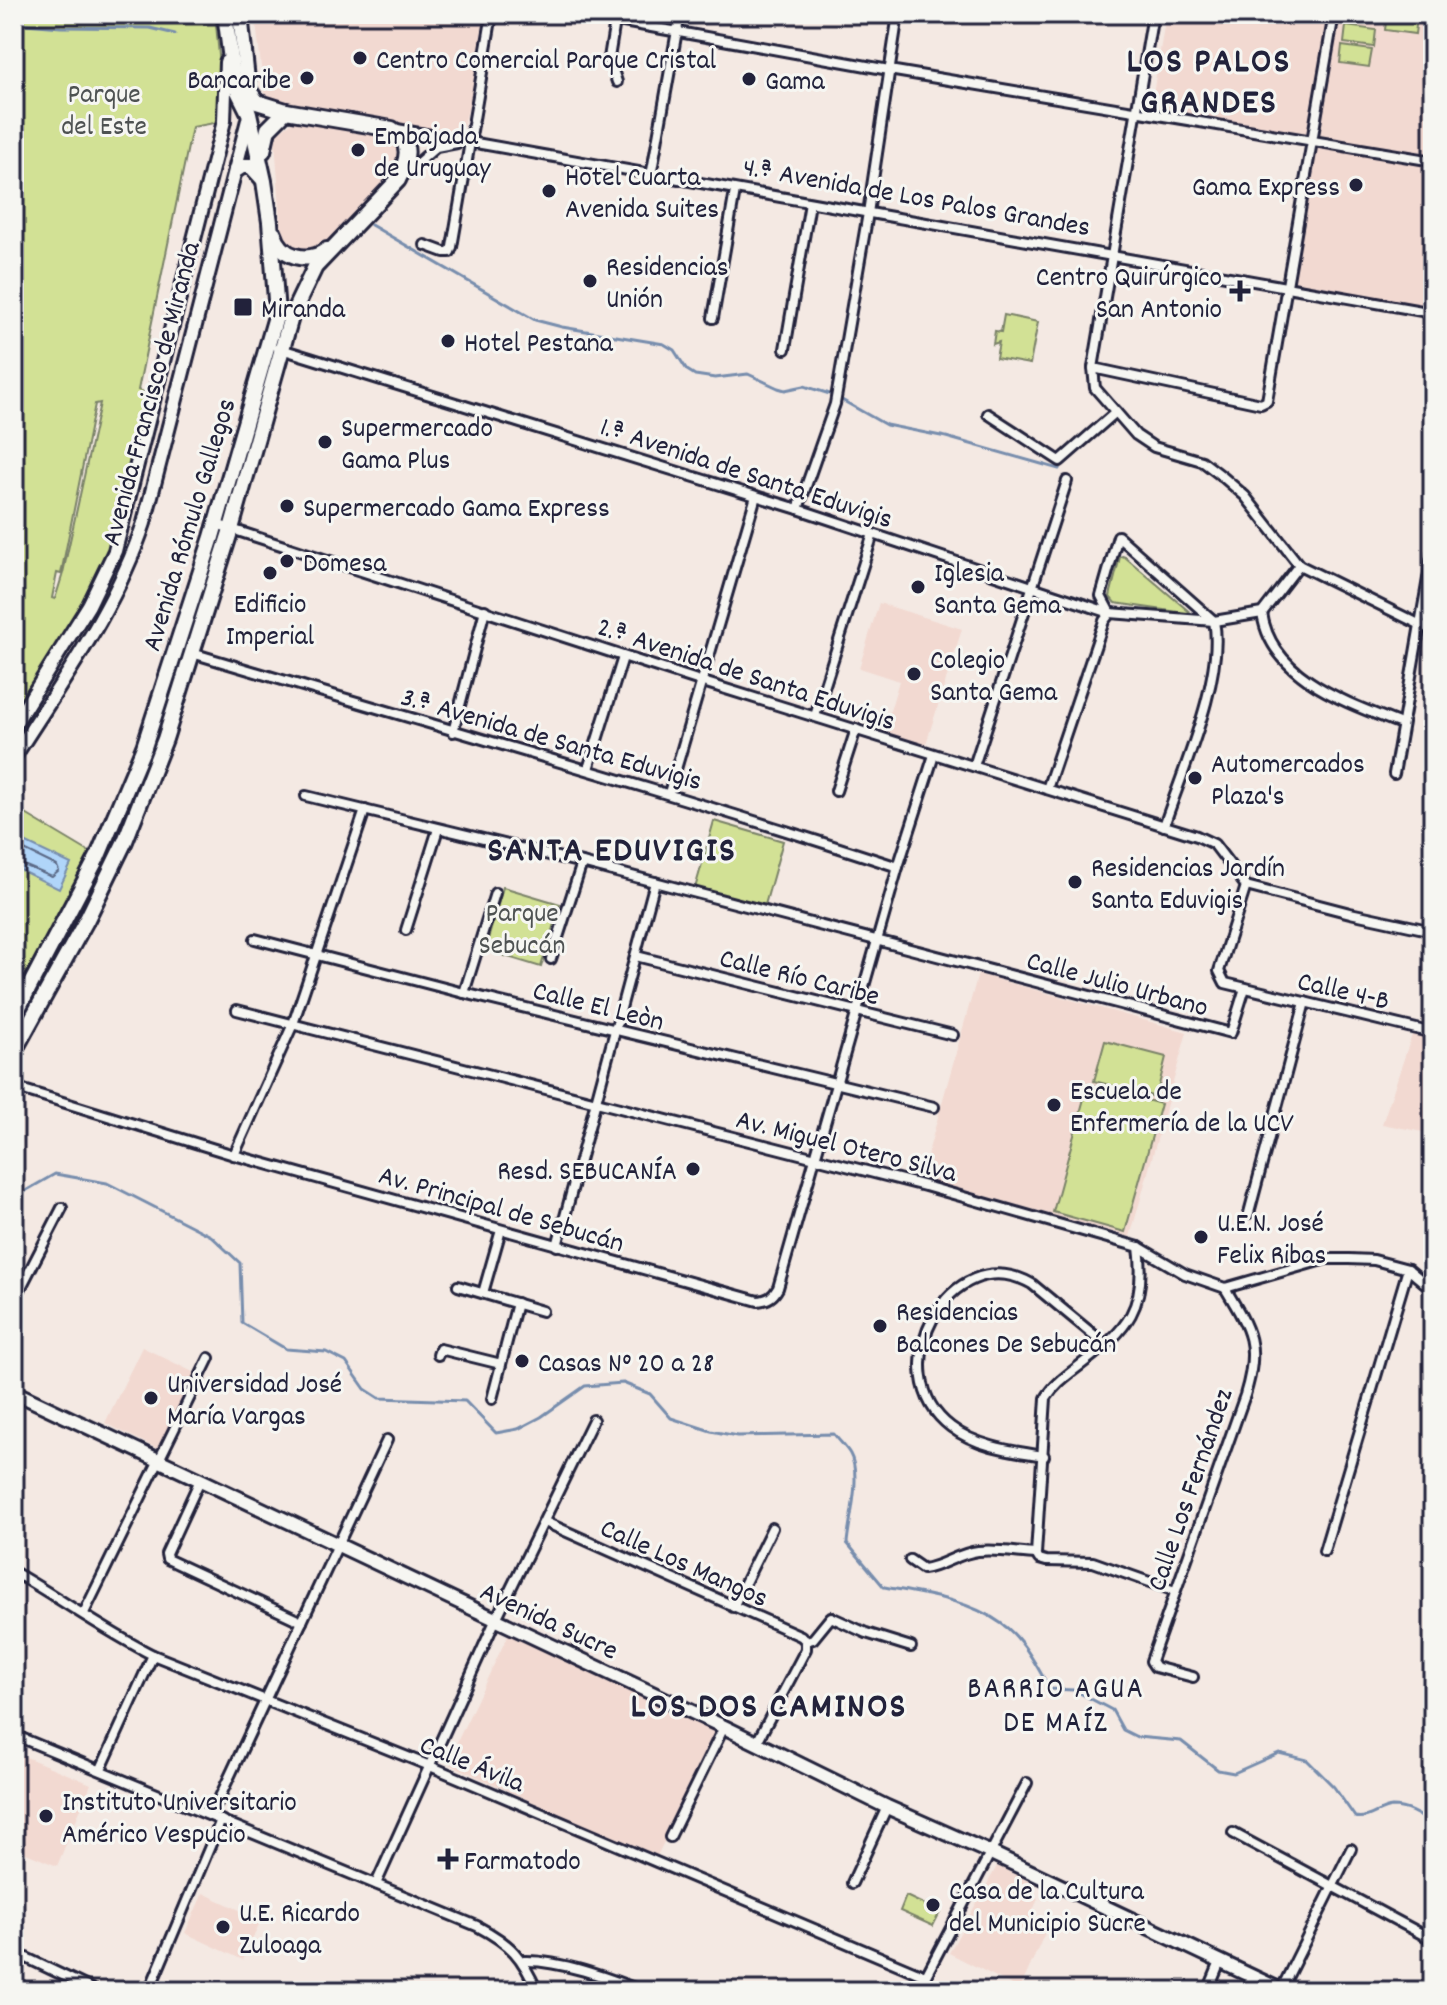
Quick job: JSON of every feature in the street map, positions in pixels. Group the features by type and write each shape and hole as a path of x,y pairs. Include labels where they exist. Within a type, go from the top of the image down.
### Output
{"main road":[{"name":"Avenida Francisco de Miranda","path":"14,757 99,623 131,562 144,523 249,113 240,14"},
{"name":"Avenida Francisco de Miranda","path":"14,725 89,605 115,551 224,121 226,19"},
{"name":"Avenida Rómulo Gallegos","path":"14,1051 80,933 125,841 165,739 231,529 276,347 277,313 264,181 249,113 234,83 226,19"},
{"name":"4.ª Avenida de Los Palos Grandes","path":"248,89 262,105 392,129"},
{"path":"264,181 266,133 286,111"},
{"path":"392,129 405,140 408,151 398,180"},
{"path":"236,170 251,166 257,169 264,181"},
{"name":"Avenida Rómulo Gallegos","path":"14,1016 98,856 144,747 276,347 307,280 341,238 398,180"},
{"path":"270,222 278,245 300,258 317,256 341,238"},
{"name":"Avenida Sucre","path":"14,1392 1282,1991"}],"street":[{"path":"425,245 444,252 450,252 452,247 492,14"},
{"path":"579,14 889,70 1433,161"},
{"path":"651,176 680,14"},
{"path":"798,509 835,404 898,14"},
{"path":"1153,14 1093,368 1095,388 1136,435 1154,447 1202,461 1245,496 1299,565 1433,631"},
{"path":"1093,368 1265,404 1334,14"},
{"path":"615,21 609,58 617,82"},
{"name":"4.ª Avenida de Los Palos Grandes","path":"392,129 1433,313"},
{"path":"398,180 436,147 468,143"},
{"path":"713,318 735,191"},
{"path":"785,349 810,203"},
{"name":"1.ª Avenida de Santa Eduvigis","path":"276,347 798,509 1110,613 1214,621 1262,613"},
{"path":"988,414 1060,461 1116,412"},
{"path":"974,766 1067,481"},
{"path":"669,793 756,496"},
{"name":"2.ª Avenida de Santa Eduvigis","path":"216,524 623,657 1197,836 1214,844 1246,886"},
{"path":"815,716 873,534"},
{"path":"1047,789 1104,621 1110,613 1101,596 1118,536 1214,621 1214,656 1207,696 1164,826"},
{"path":"1394,774 1433,550"},
{"path":"1299,565 1262,613 1271,644 1315,685 1336,698 1401,724"},
{"path":"453,732 485,610"},
{"name":"3.ª Avenida de Santa Eduvigis","path":"192,653 669,793 898,867"},
{"path":"588,769 623,657"},
{"path":"836,791 856,729"},
{"path":"816,1158 898,867 934,755"},
{"path":"306,796 582,863 877,940"},
{"path":"234,1155 293,1024 365,810"},
{"path":"406,930 438,829"},
{"path":"551,959 582,863"},
{"path":"557,1246 655,882"},
{"path":"1246,886 1433,931"},
{"name":"Calle Julio Urbano","path":"877,940 1231,1033 1245,988 1225,983 1219,971 1246,886"},
{"path":"464,993 495,893"},
{"name":"Calle El Leòn","path":"255,939 934,1107"},
{"name":"Calle Río Caribe","path":"636,956 953,1035"},
{"name":"Calle 4-B","path":"1245,988 1433,1033"},
{"path":"1249,1213 1305,1002"},
{"name":"Av. Miguel Otero Silva","path":"237,1010 816,1158 1139,1247 1185,1274 1225,1288"},
{"name":"Av. Principal de Sebucán","path":"14,1087 234,1155 758,1301 773,1297 778,1288 816,1158"},
{"path":"14,1301 62,1208"},
{"path":"483,1293 501,1230"},
{"path":"1139,1247 1142,1269 1140,1292 1135,1310 1125,1327 1060,1380 1046,1398 1036,1554 1046,1561 1093,1562 1175,1591"},
{"path":"1225,1288 1326,1259 1374,1260 1408,1269 1433,1290"},
{"path":"1324,1551 1408,1269"},
{"path":"1044,1456 1000,1449 979,1441 951,1428 939,1416 924,1388 920,1357 927,1330 940,1306 977,1277 999,1273 1019,1277 1032,1284 1106,1345"},
{"path":"458,1286 542,1311"},
{"name":"Calle Los Fernández","path":"1193,1677 1151,1665 1245,1395 1253,1363 1251,1337 1225,1288"},
{"path":"492,1399 517,1303"},
{"path":"438,1355 440,1349 501,1364"},
{"path":"84,1613 209,1358"},
{"path":"376,1884 496,1619 593,1420"},
{"path":"211,1816 387,1440"},
{"path":"200,1480 166,1554 167,1559 302,1622"},
{"name":"Calle Los Mangos","path":"545,1522 801,1636 806,1641"},
{"path":"733,1607 772,1528"},
{"path":"910,1560 923,1569 934,1568 977,1551 1036,1554"},
{"name":"Calle Ávila","path":"14,1572 118,1637 153,1655 430,1766 925,1976"},
{"path":"756,1744 806,1649 806,1641 813,1639 831,1617 866,1633 911,1647"},
{"path":"101,1769 153,1655"},
{"path":"670,1837 724,1727"},
{"path":"14,1735 477,1926 506,1944 524,1961 537,1991"},
{"path":"918,1991 1027,1783"},
{"path":"852,1883 887,1807"},
{"path":"149,1991 221,1820"},
{"path":"1233,1833 1433,1940"},
{"path":"1282,1991 1351,1849"},
{"path":"14,1952 96,1991"},
{"path":"524,1961 561,1966 642,1991"},
{"path":"1208,1991 1220,1962"}],"shaded area":[{"path":"255,14 485,14 472,96 463,127 444,132 403,126 400,141 404,164 331,246 297,253 284,242 275,141 276,134 291,123 294,106 268,99 264,93"},
{"path":"1166,14 1433,14 1433,314 1285,288 1311,141 1151,107"},
{"name":"Colegio Santa Gema","path":"879,603 962,629 925,747 883,734 899,681 859,668"},
{"name":"Escuela de Enfermería de la UCV","path":"978,974 1187,1032 1130,1237 921,1178"},
{"path":"1413,1032 1433,1037 1433,1134 1382,1124"},
{"name":"Universidad José María Vargas","path":"142,1347 197,1374 160,1450 105,1423"},
{"path":"509,1633 719,1731 656,1858 447,1763"},
{"name":"Instituto Universitario Américo Vespucio","path":"14,1752 91,1784 57,1866 14,1848"},
{"path":"997,1866 1030,1882 1025,1893 1038,1899 1030,1917 1048,1926 1020,1989 949,1953"},
{"name":"U.E. Ricardo Zuloaga","path":"203,1893 261,1920 243,1960 185,1933"}],"green space":[{"name":"Parque del Este","path":"14,14 215,14 220,66 220,122 192,127 138,390 150,394 113,550 96,585 14,717","holes":["100,403 63,573 55,599 52,598 57,573 61,574 95,404"]},
{"path":"1387,14 1417,17 1415,34 1385,30"},
{"path":"1346,26 1376,30 1374,47 1344,43"},
{"path":"1342,46 1372,50 1369,67 1340,63"},
{"path":"1004,315 1038,322 1030,364 996,358 999,342 993,344 995,331 1001,332"},
{"path":"1122,556 1192,614 1115,603 1110,597"},
{"path":"14,807 91,853 14,997"},
{"path":"714,821 783,841 763,912 694,892"},
{"name":"Parque Sebucán","path":"503,887 560,904 541,967 485,950"},
{"path":"1105,1041 1166,1057 1156,1097 1094,1081"},
{"path":"1088,1084 1161,1104 1125,1232 1053,1212"},
{"path":"906,1896 940,1912 933,1926 900,1911"}],"water":[{"path":"14,837 71,864 59,889 14,867"}],"waterway":[{"path":"14,23 150,28 175,34"},
{"path":"371,225 535,320 664,344 674,350 687,370 695,375 715,378 748,374 785,390 804,386 833,395"},
{"path":"840,399 886,425 946,437 1059,469"},
{"path":"14,1202 27,1190 55,1174 107,1183 211,1236 240,1263 242,1323 286,1349 326,1352 346,1362 365,1389 379,1398 465,1401 496,1433 518,1429 541,1417 585,1386 623,1383 650,1394 671,1418 711,1431 737,1436 834,1434 850,1454 855,1473 847,1543 884,1587 946,1599 989,1616 1017,1637 1050,1689 1074,1690 1112,1710 1123,1730 1137,1737 1181,1741 1218,1770 1234,1773 1279,1753 1307,1760 1334,1787 1355,1817 1398,1807 1433,1826"}],"place":[{"name":"Centro Comercial Parque Cristal","path":"360,58"},
{"name":"Bancaribe","path":"307,78"},
{"name":"Gama","path":"749,79"},
{"name":"Embajada de Uruguay","path":"358,150"},
{"name":"Gama Express","path":"1356,185"},
{"name":"Hotel Cuarta Avenida Suites","path":"549,191"},
{"name":"Residencias Unión","path":"590,281"},
{"name":"Centro Quirúrgico San Antonio","path":"1240,291"},
{"name":"Miranda","path":"243,307"},
{"name":"Hotel Pestana","path":"448,341"},
{"name":"Supermercado Gama Plus","path":"325,442"},
{"name":"Supermercado Gama Express","path":"287,506"},
{"name":"Domesa","path":"287,561"},
{"name":"Edificio Imperial","path":"270,573"},
{"name":"Iglesia Santa Gema","path":"918,587"},
{"name":"Colegio Santa Gema","path":"914,674"},
{"name":"Automercados Plaza's","path":"1195,778"},
{"name":"Residencias Jardín Santa Eduvigis","path":"1075,882"},
{"name":"Escuela de Enfermería de la UCV","path":"1054,1105"},
{"name":"Resd. SEBUCANÍA","path":"693,1169"},
{"name":"U.E.N. José Felix Ribas","path":"1201,1237"},
{"name":"Residencias Balcones De Sebucán","path":"880,1326"},
{"name":"Casas N° 20 a 28","path":"522,1361"},
{"name":"Universidad José María Vargas","path":"151,1398"},
{"name":"Instituto Universitario Américo Vespucio","path":"46,1816"},
{"name":"Farmatodo","path":"448,1859"},
{"name":"Casa de la Cultura del Municipio Sucre","path":"933,1905"},
{"name":"U.E. Ricardo Zuloaga","path":"223,1927"}],"district":[{"name":"LOS PALOS GRANDES","path":"1209,78"},
{"name":"SANTA EDUVIGIS","path":"612,847"},
{"name":"LOS DOS CAMINOS","path":"769,1703"},
{"name":"BARRIO AGUA DE MAÍZ","path":"1056,1704"}]}
